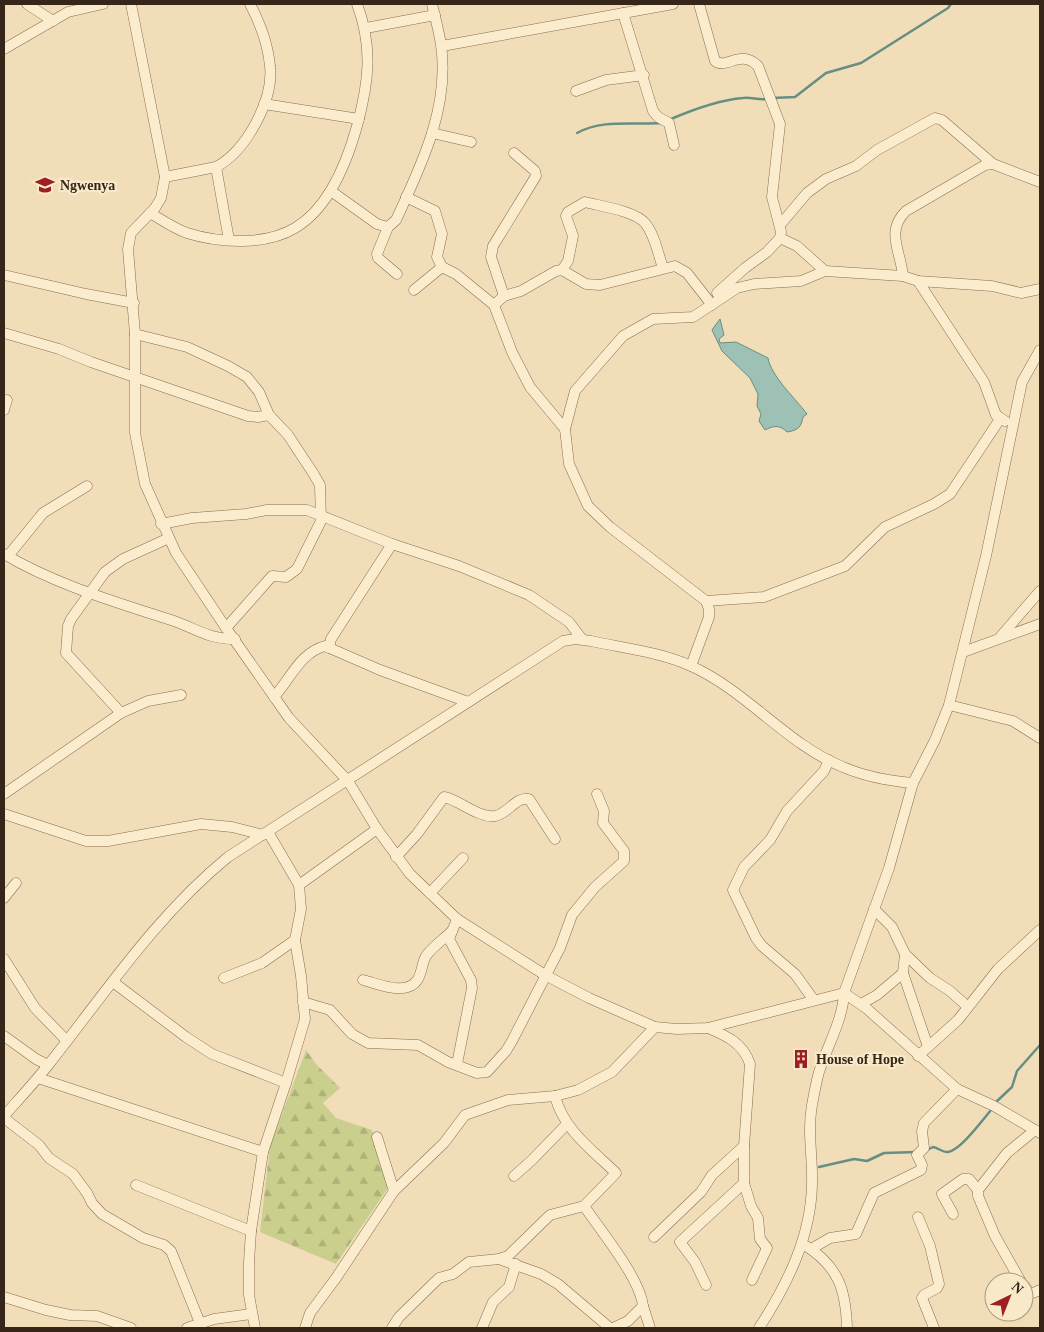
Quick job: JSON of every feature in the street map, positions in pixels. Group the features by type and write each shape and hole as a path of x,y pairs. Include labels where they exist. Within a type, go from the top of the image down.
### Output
{"street":[{"path":"27,4 53,21"},
{"path":"4,48 53,21 68,8 102,4"},
{"path":"131,4 165,177 161,198 150,213 135,228 129,239 128,262 134,303 134,413 138,459 145,484 161,524 226,628 274,697 289,718 348,781 377,829 410,874 457,919 545,975 589,998 656,1027 677,1029 708,1028 813,999 844,993 861,1004 957,1089 994,1106 1038,1131 1007,1153 978,1190 978,1196 995,1236 1015,1272"},
{"path":"165,177 216,167 237,151 256,124 264,104 271,67 266,42 250,4"},
{"path":"150,213 186,232 229,240 257,239 293,229 331,191 343,169 359,119 367,71 369,51 366,28 357,4"},
{"path":"397,274 378,258 377,254 388,227 396,220 423,161 432,133 441,91 442,46 432,4"},
{"path":"442,46 673,4"},
{"path":"699,4 715,61 721,63 740,57 754,62 758,66 781,130 772,182 772,197 780,225 780,238 767,252 745,268 716,294 712,305"},
{"path":"623,13 644,75 653,111 658,117 667,122 674,145"},
{"path":"366,28 435,15"},
{"path":"576,91 606,80 644,75"},
{"path":"264,104 359,119"},
{"path":"780,225 808,193 826,179 856,166 877,150 935,118 942,120 993,164 1040,182"},
{"path":"432,133 471,142"},
{"path":"504,296 491,257 493,246 536,176 535,171 514,153"},
{"path":"903,276 894,231 897,219 906,211 979,167 993,164"},
{"path":"216,167 229,240"},
{"path":"331,191 377,224 388,227"},
{"path":"406,197 435,211 442,234 437,257 442,267 456,274 494,305 512,352 530,387 565,429"},
{"path":"494,305 504,296 521,291 562,270 568,261 573,236 566,216 568,212 585,202 620,211 644,222 656,245 663,268"},
{"path":"780,238 797,246 825,271"},
{"path":"562,270 581,282 600,285 675,266 681,268 712,305"},
{"path":"414,290 442,267"},
{"path":"691,666 709,617 710,609 706,602 610,527 588,506 569,464 565,429 575,391 623,336 647,321 654,319 686,319 700,314 727,292 737,288 754,284 801,281 825,271 903,276 918,281 992,286 1022,293 1040,289"},
{"path":"4,275 134,303"},
{"path":"918,281 984,382 992,407 1000,419 1013,424"},
{"path":"4,333 59,348 91,362 248,416 258,418 269,415"},
{"path":"135,334 177,343 228,366 254,383 269,415 288,435 320,485 321,516 311,544 297,569 286,577 272,576 226,628"},
{"path":"759,1328 789,1277 801,1243 811,1200 812,1169 809,1145 811,1110 819,1073 841,1012 844,993 889,868 914,783 935,740 949,704 986,556 1022,382 1040,350"},
{"path":"706,602 764,597 845,566 885,528 950,494 1000,419"},
{"path":"87,486 43,513 6,555 61,581 178,622 211,638 235,639"},
{"path":"161,524 192,518 284,508 307,510 392,544 459,566 530,596 569,622 582,639"},
{"path":"121,712 66,653 68,626 71,618 105,572 123,559 169,538"},
{"path":"329,648 331,639 392,544"},
{"path":"1000,637 1040,591"},
{"path":"963,652 1040,624"},
{"path":"200,1323 171,1252 164,1245 143,1238 102,1214 92,1203 73,1174 48,1158 40,1145 4,1117 38,1078 165,916 188,891 228,857 556,645 569,640 582,639 691,666 739,696 786,732 829,760 870,777 914,783"},
{"path":"274,697 288,681 305,655 318,648 329,648 380,670 468,702"},
{"path":"4,794 121,712 148,702 181,696"},
{"path":"949,704 1013,721 1040,738"},
{"path":"813,999 795,974 762,946 756,938 733,890 744,867 770,840 787,811 818,778 829,760"},
{"path":"303,1002 330,1010 352,1034 368,1044 418,1045 448,1062 477,1073 483,1073 498,1060 512,1041 560,948 572,915 595,887 624,861 626,855 622,847 605,827 604,811 597,794"},
{"path":"396,857 417,834 444,797 493,816 503,814 522,799 529,799 555,839"},
{"path":"4,814 86,841 108,841 201,824 232,827 266,834 299,885 301,909 295,940 302,976 305,1018 263,1152 250,1231 251,1314 255,1328"},
{"path":"299,885 377,829"},
{"path":"430,892 463,858"},
{"path":"4,898 16,884"},
{"path":"874,909 892,927 905,954 930,978 950,991 968,1007"},
{"path":"457,919 449,939 471,980 472,988 457,1064"},
{"path":"918,1056 958,1020 998,969 1040,930"},
{"path":"363,980 389,987 402,988 411,986 418,979 426,956 452,931"},
{"path":"224,978 262,964 295,940"},
{"path":"905,954 903,973 928,1047"},
{"path":"4,959 35,1008 67,1041"},
{"path":"861,1004 903,973"},
{"path":"113,982 186,1037 212,1054 286,1083"},
{"path":"305,1328 310,1313 336,1278 394,1191 444,1143 465,1115 508,1100 555,1096 578,1090 612,1072 656,1027"},
{"path":"708,1028 732,1039 747,1055 750,1064 744,1146 744,1183 751,1206 758,1218 760,1239 767,1248 752,1280"},
{"path":"4,1036 36,1059 48,1065"},
{"path":"38,1078 263,1152"},
{"path":"811,1249 830,1238 856,1234 874,1193 921,1170 922,1165 917,1155 924,1148 922,1131 924,1123 957,1089"},
{"path":"392,1328 399,1318 439,1278 453,1274 469,1262 499,1259 508,1256 550,1215 584,1206 616,1173 566,1124 558,1110 555,1096"},
{"path":"514,1176 532,1161 566,1124"},
{"path":"378,1137 394,1191"},
{"path":"654,1236 701,1192 712,1175 744,1146"},
{"path":"953,1214 942,1194 963,1179 969,1179 978,1190"},
{"path":"706,1285 695,1262 680,1242 744,1183"},
{"path":"136,1185 250,1231"},
{"path":"584,1206 634,1279 642,1296 650,1328"},
{"path":"918,1217 930,1246 939,1284 937,1288 924,1294 922,1298 934,1328"},
{"path":"801,1243 811,1249 831,1267 845,1294 848,1328"},
{"path":"499,1259 542,1274 558,1284 612,1328 628,1321 643,1306"},
{"path":"482,1328 492,1302 509,1287 516,1264"},
{"path":"4,1297 70,1315 97,1316 131,1328"},
{"path":"187,1328 200,1323 251,1314"}],"green space":[{"path":"306,1050 316,1064 340,1088 323,1103 336,1118 372,1130 388,1188 336,1264 260,1232 270,1146"}],"water":[{"path":"720,319 724,335 719,339 720,343 736,342 768,358 778,379 807,414 803,417 797,429 787,432 776,426 765,430 759,421 761,414 757,406 758,394 750,378 722,351 712,330"}],"waterway":[{"path":"772,98 795,97 826,73 861,63 948,8 951,4"},
{"path":"671,119 715,103 746,98 766,99"},
{"path":"577,133 607,124 661,123"},
{"path":"996,1102 1012,1087 1017,1071 1040,1045"},
{"path":"927,1150 933,1147 946,1152 953,1150 965,1140 992,1109"},
{"path":"819,1167 854,1159 867,1161 884,1153 917,1152"}],"place":[{"name":"Ngwenya","path":"45,185"},
{"name":"House of Hope","path":"801,1059"}]}
